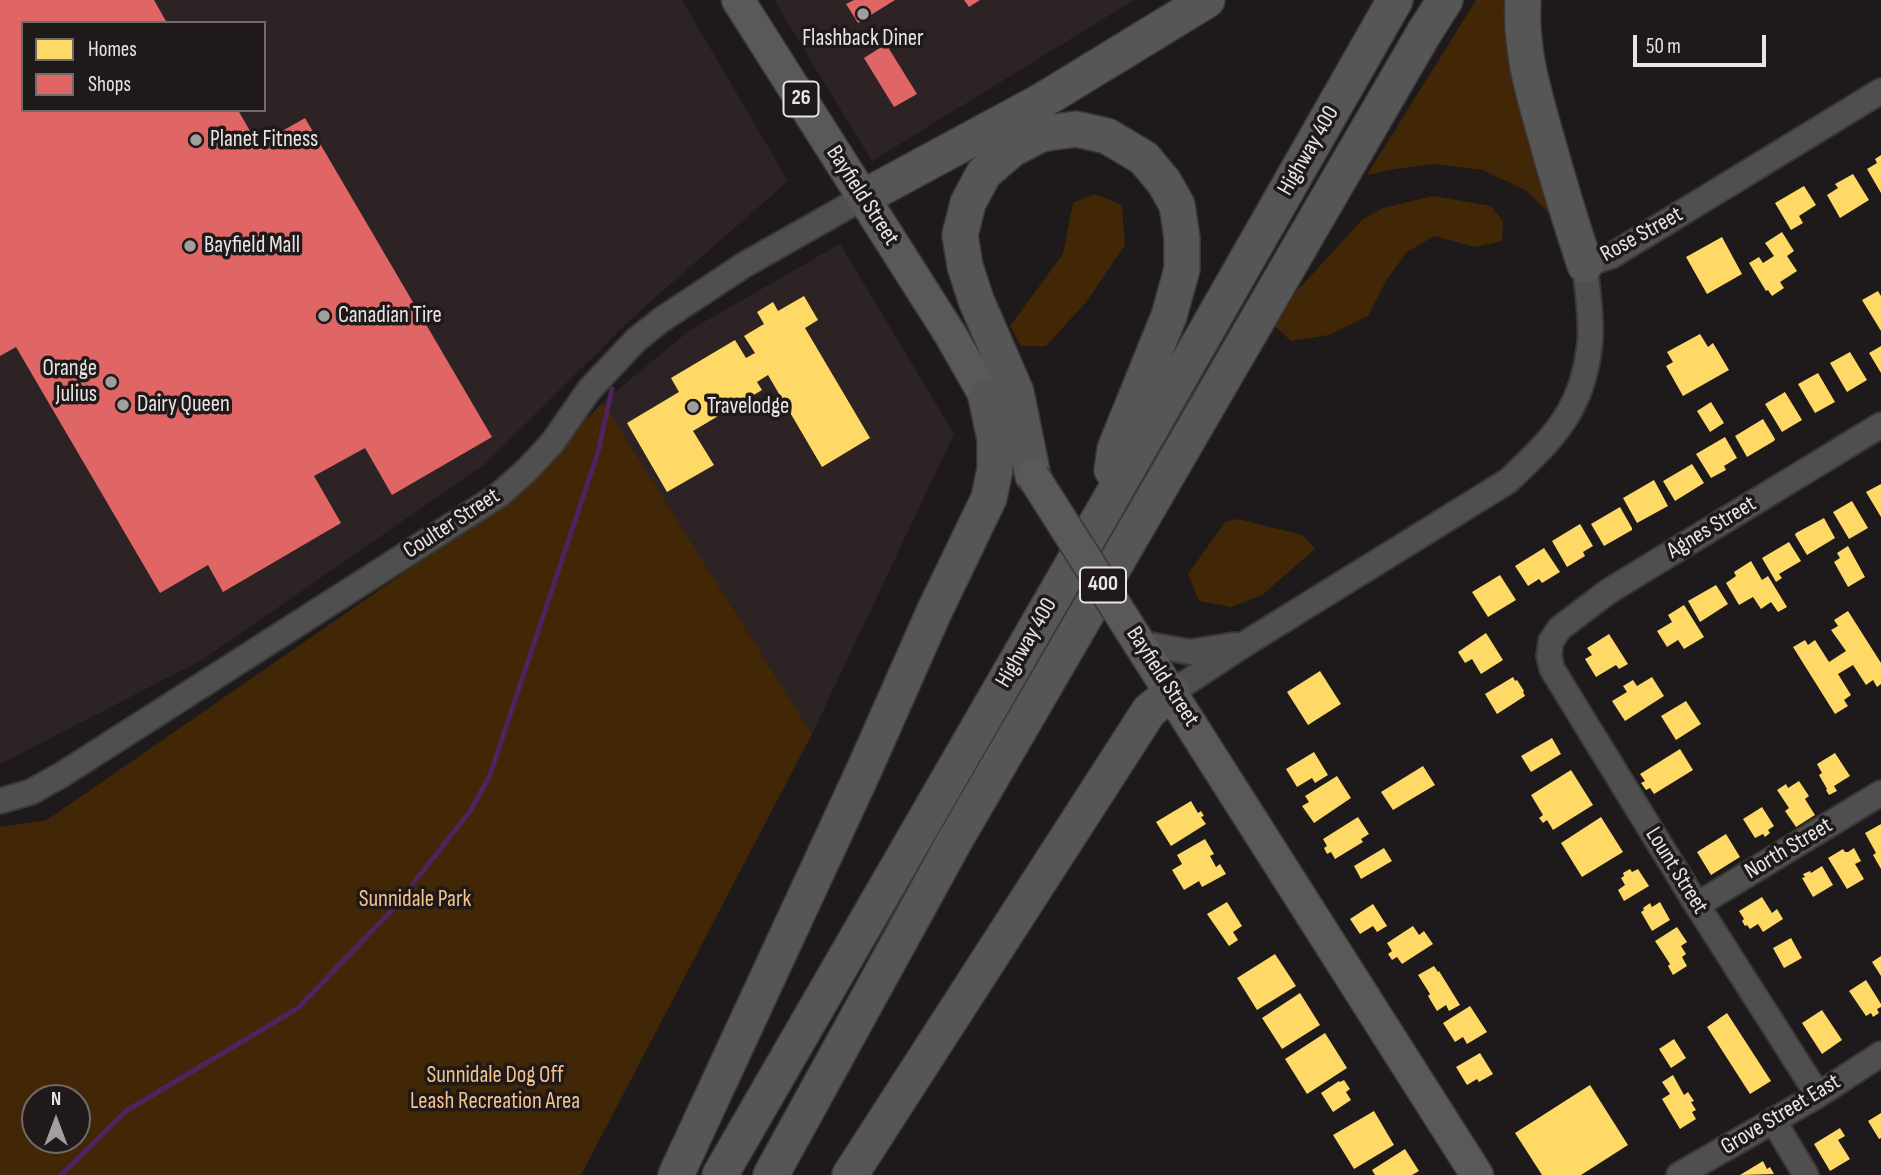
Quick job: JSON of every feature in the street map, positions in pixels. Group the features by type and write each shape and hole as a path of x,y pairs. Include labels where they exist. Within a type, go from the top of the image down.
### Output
{"highway":[{"path":"864,197 1040,103 1207,0"},
{"name":"Highway 400","path":"720,1175 1395,0"},
{"name":"Highway 400","path":"771,1175 960,830 1423,33 1445,0"},
{"path":"1522,0 1522,36 1530,80 1585,265"},
{"path":"1033,477 1016,392 976,300 965,266 960,235 968,203 984,173 1012,149 1041,134 1076,129 1107,136 1144,158 1164,182 1177,205 1182,238 1182,269 1169,316 1115,449 1107,505"},
{"path":"676,1175 989,498 995,469 995,439 986,397"},
{"path":"850,1175 1149,711 1172,692"}],"main road":[{"name":"Bayfield Street","path":"738,0 950,334 1033,477 1477,1175"}],"street":[{"name":"Rose Street","path":"1172,692 1508,481 1551,438 1575,404 1585,374 1591,339 1585,265 1611,256 1881,91"},
{"name":"Coulter Street","path":"0,801 31,792 63,774 499,495 553,442 589,390 636,340 661,320 744,265 864,197"},
{"name":"Agnes Street","path":"1551,641 1560,628 1609,591 1881,425"},
{"name":"Lount Street","path":"1551,641 1549,656 1552,668 1697,905 1818,1094"},
{"name":"Rose Street","path":"1139,643 1190,652 1248,642"},
{"name":"North Street","path":"1697,905 1881,793"},
{"name":"Grove Street East","path":"1679,1175 1881,1054"},
{"path":"1773,1120 1806,1175"}],"shaded area":[{"path":"0,0 682,0 788,181 634,316 485,464 202,660 0,764"},
{"path":"774,0 1134,0 872,161"},
{"path":"840,244 954,434 812,734 603,402 690,330"}],"green space":[{"path":"1476,0 1513,0 1557,221 1527,191 1483,170 1433,164 1367,175"},
{"path":"1094,194 1122,205 1125,245 1087,301 1046,346 1021,346 1010,326 1063,254 1073,203"},
{"path":"1433,196 1491,206 1503,221 1502,241 1475,247 1434,236 1407,252 1387,279 1368,316 1329,335 1291,341 1275,326 1294,294 1362,220 1383,208"},
{"name":"Sunnidale Park","path":"603,402 812,734 581,1175 0,1175 0,827 47,820 505,503"},
{"path":"1238,519 1303,535 1315,549 1262,595 1231,607 1199,601 1188,574 1225,522"}],"building: Homes":[{"path":"1881,155 1881,193 1867,169 1877,163 1875,159"},
{"path":"1853,174 1869,200 1840,218 1827,195 1838,188 1835,184"},
{"path":"1804,186 1816,205 1799,216 1803,223 1791,230 1775,203"},
{"path":"1782,232 1794,251 1787,256 1797,271 1780,282 1784,288 1772,296 1749,263 1759,257 1763,263 1774,256 1765,243"},
{"path":"1722,237 1742,274 1707,294 1686,257"},
{"path":"1878,291 1881,296 1881,331 1862,300"},
{"name":"Travelodge","path":"804,296 818,320 805,328 870,438 822,467 768,375 757,382 762,390 693,431 714,465 667,492 627,423 679,392 671,378 735,340 746,358 755,353 744,336 764,324 757,312 773,302 778,311"},
{"path":"1700,334 1708,347 1713,343 1729,370 1683,396 1666,366 1673,362 1667,352"},
{"path":"1881,346 1881,373 1869,353"},
{"path":"1850,352 1867,380 1847,392 1830,363"},
{"path":"1818,373 1835,402 1815,413 1798,384"},
{"path":"1785,392 1802,420 1782,432 1765,404"},
{"path":"1711,402 1724,423 1710,432 1697,411"},
{"path":"1763,419 1775,439 1747,457 1735,436"},
{"path":"1725,437 1737,458 1724,466 1726,470 1711,478 1696,454"},
{"path":"1692,464 1704,483 1675,501 1663,481"},
{"path":"1654,480 1668,506 1637,523 1623,498"},
{"path":"1881,484 1881,517 1866,492"},
{"path":"1852,501 1868,528 1849,539 1833,512"},
{"path":"1620,507 1632,530 1604,546 1591,524"},
{"path":"1824,518 1835,538 1807,555 1795,535"},
{"path":"1580,524 1593,546 1583,552 1585,556 1567,567 1552,541"},
{"path":"1789,542 1801,561 1779,574 1782,578 1776,582 1762,558"},
{"path":"1848,546 1865,577 1848,587 1834,562 1840,558 1837,553"},
{"path":"1544,548 1560,572 1542,583 1539,579 1528,586 1515,566"},
{"path":"1751,561 1762,580 1768,576 1787,607 1778,612 1771,602 1761,609 1753,597 1739,605 1726,583 1736,576 1734,572"},
{"path":"1500,575 1516,600 1488,617 1472,592"},
{"path":"1716,585 1728,604 1700,622 1688,601"},
{"path":"1684,605 1704,637 1684,649 1678,640 1667,647 1657,631 1672,622 1668,615"},
{"path":"1848,611 1881,663 1881,684 1877,687 1873,680 1866,685 1853,665 1838,674 1851,695 1844,700 1848,706 1835,714 1793,647 1805,640 1808,645 1815,640 1829,662 1846,651 1831,630 1838,626 1834,620"},
{"path":"1486,633 1503,660 1481,674 1472,659 1465,663 1458,652"},
{"path":"1609,634 1628,664 1619,669 1616,665 1596,677 1585,659 1592,655 1587,648"},
{"path":"1320,671 1341,704 1308,725 1287,692"},
{"path":"1513,677 1525,696 1497,714 1485,694"},
{"path":"1652,677 1664,696 1625,721 1612,701 1627,692 1623,686 1633,680 1637,686"},
{"path":"1686,701 1701,724 1676,740 1661,716"},
{"path":"1552,738 1561,754 1531,772 1521,756"},
{"path":"1680,749 1693,770 1654,794 1650,788 1646,790 1641,783 1645,781 1640,774"},
{"path":"1314,752 1328,775 1315,783 1312,778 1297,787 1286,769"},
{"path":"1835,753 1850,776 1834,786 1837,791 1829,795 1819,775 1822,773 1817,764"},
{"path":"1423,766 1435,785 1393,810 1381,792"},
{"path":"1571,770 1593,805 1553,830 1547,820 1543,823 1539,818 1543,815 1531,795"},
{"path":"1337,776 1351,798 1314,823 1302,806 1309,802 1305,796"},
{"path":"1799,781 1809,796 1805,799 1815,815 1796,827 1785,811 1789,808 1777,790 1786,784 1788,788"},
{"path":"1191,801 1198,813 1201,811 1204,816 1201,817 1206,824 1171,846 1156,822"},
{"path":"1762,807 1774,826 1768,830 1770,833 1765,837 1763,834 1755,838 1743,819"},
{"path":"1358,817 1369,834 1361,839 1363,842 1335,859 1331,852 1327,854 1323,839"},
{"path":"1601,817 1623,852 1582,877 1561,843"},
{"path":"1881,824 1881,869 1865,833"},
{"path":"1726,834 1740,857 1711,875 1697,852"},
{"path":"1205,839 1214,854 1210,856 1216,867 1220,864 1226,874 1202,887 1199,881 1184,890 1172,870 1182,864 1177,855"},
{"path":"1384,848 1392,861 1361,879 1354,866"},
{"path":"1854,848 1861,861 1855,864 1864,879 1847,889 1828,858 1843,849 1848,852"},
{"path":"1822,866 1833,885 1813,897 1802,878 1805,877 1803,874 1810,871 1811,873"},
{"path":"1630,869 1632,872 1638,869 1649,886 1624,901 1618,890 1625,885 1621,878 1623,873"},
{"path":"1762,897 1772,913 1777,909 1783,919 1763,932 1758,924 1750,929 1745,926 1739,911"},
{"path":"1227,902 1242,926 1233,932 1238,940 1229,946 1207,914"},
{"path":"1660,902 1670,920 1652,931 1641,912 1650,903 1652,907"},
{"path":"1373,904 1387,926 1377,932 1373,926 1360,934 1350,919"},
{"path":"1413,926 1419,935 1424,931 1433,944 1402,964 1397,957 1392,960 1388,954 1392,951 1387,943"},
{"path":"1677,927 1687,942 1681,946 1686,954 1682,957 1687,966 1673,975 1668,966 1670,964 1655,941"},
{"path":"1791,938 1802,958 1784,968 1773,948"},
{"path":"1275,954 1296,986 1257,1010 1237,978"},
{"path":"1881,956 1881,976 1872,962"},
{"path":"1434,966 1460,1005 1449,1011 1446,1005 1437,1011 1418,975"},
{"path":"1866,980 1881,1004 1877,1009 1879,1013 1873,1017 1871,1013 1866,1016 1849,991"},
{"path":"1300,993 1320,1025 1282,1049 1262,1018"},
{"path":"1470,1006 1487,1032 1467,1044 1463,1037 1455,1042 1443,1023"},
{"path":"1822,1010 1842,1040 1822,1054 1802,1023"},
{"path":"1727,1013 1771,1081 1750,1094 1707,1027"},
{"path":"1325,1033 1347,1068 1307,1094 1285,1059"},
{"path":"1674,1039 1686,1058 1671,1068 1659,1049"},
{"path":"1480,1053 1493,1074 1467,1085 1456,1067"},
{"path":"1673,1075 1684,1095 1688,1092 1694,1101 1691,1102 1696,1110 1692,1112 1696,1119 1680,1129 1662,1099 1670,1094 1662,1082"},
{"path":"1344,1080 1350,1089 1346,1092 1351,1100 1333,1112 1321,1093"},
{"path":"1590,1085 1628,1145 1581,1175 1542,1175 1515,1133"},
{"path":"1374,1111 1394,1145 1354,1169 1333,1135"},
{"path":"1881,1113 1881,1138 1879,1139 1868,1121"},
{"path":"1840,1128 1845,1136 1838,1140 1850,1159 1830,1171 1814,1144"},
{"path":"1405,1149 1419,1171 1412,1175 1375,1175 1372,1170"},
{"path":"1763,1161 1767,1169 1770,1167 1774,1174 1740,1175"}],"building: Shops":[{"name":"Bayfield Mall","path":"0,0 154,0 166,21 21,21 21,112 239,112 258,145 305,118 492,437 392,495 365,448 314,476 341,523 223,592 208,565 160,593 16,347 0,356"},
{"name":"Flashback Diner","path":"854,0 895,0 858,23 846,4"},
{"path":"964,0 980,0 969,7"},
{"path":"886,44 917,94 894,107 864,58"}],"waterway":[{"path":"61,1175 126,1111 298,1008 393,909 471,810 490,775 598,452 612,389"}],"place":[{"name":"Flashback Diner","path":"863,14"},
{"name":"Planet Fitness","path":"196,140"},
{"name":"Bayfield Mall","path":"190,246"},
{"name":"Canadian Tire","path":"324,316"},
{"name":"Orange Julius","path":"111,382"},
{"name":"Dairy Queen","path":"123,405"},
{"name":"Travelodge","path":"693,407"}],"park label":[{"name":"Sunnidale Dog Off Leash Recreation Area","path":"495,1089"}]}
